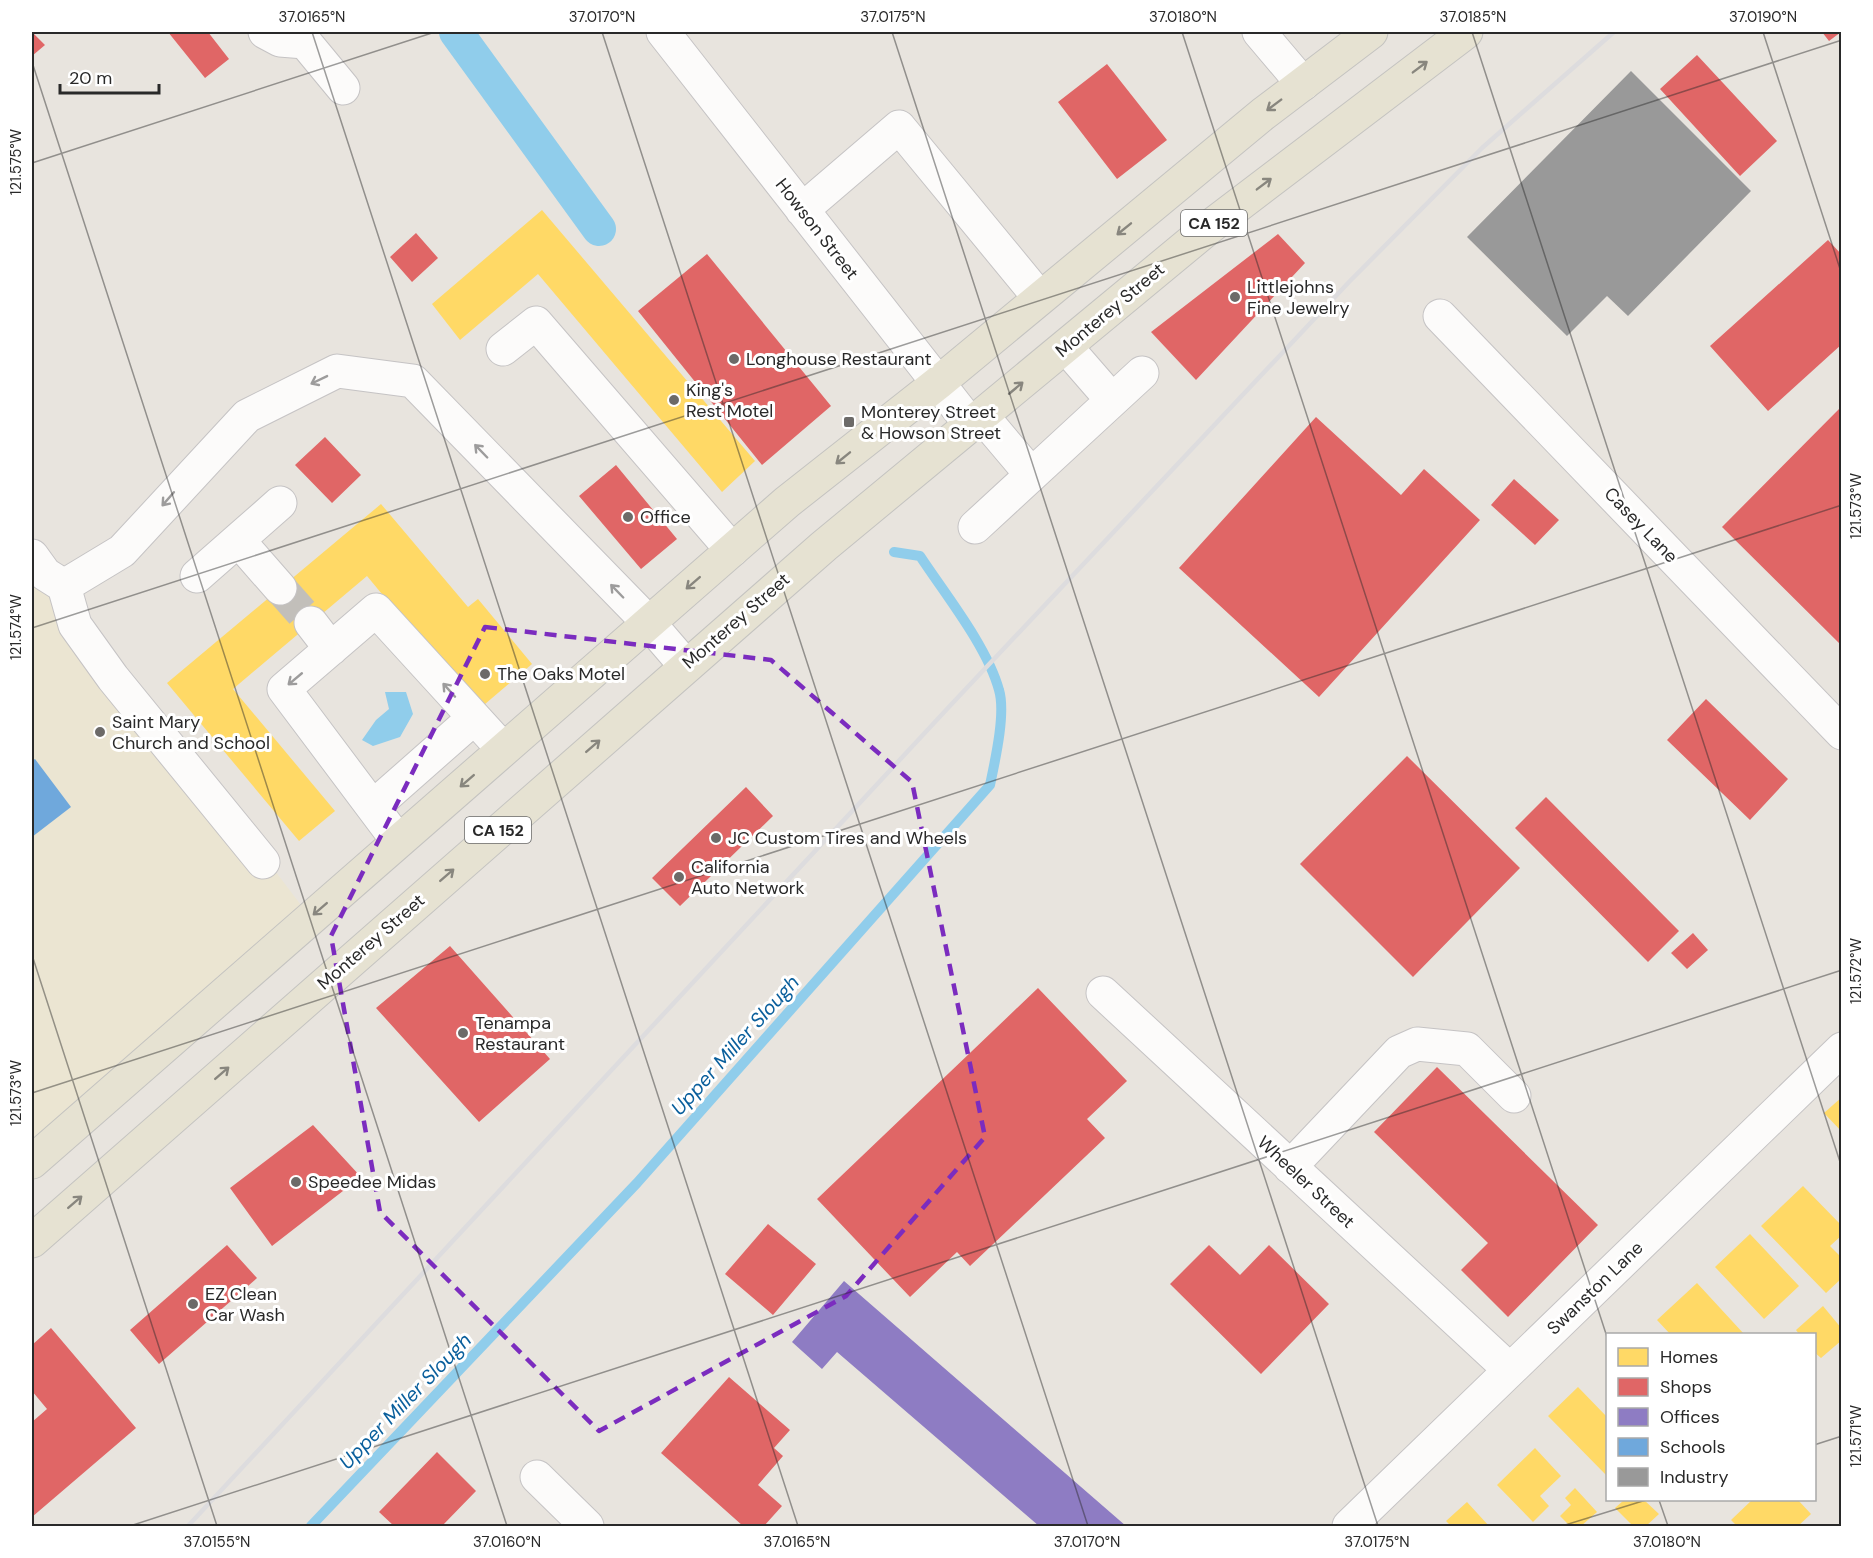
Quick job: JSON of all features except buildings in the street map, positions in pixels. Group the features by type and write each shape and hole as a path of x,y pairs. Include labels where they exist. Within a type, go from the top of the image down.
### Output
{"main road":[{"name":"CA 152","path":"32,1162 732,550 938,383 1039,297 1371,32"},
{"name":"Monterey Street","path":"32,1241 685,666 1066,346 1257,190 1466,32"}],"street":[{"path":"265,32 280,40 305,42 343,88"},
{"name":"Howson Street","path":"663,32 938,383 1031,474"},
{"path":"1259,32 1303,84"},
{"path":"802,210 899,127 1039,297"},
{"name":"Casey Lane","path":"1440,316 1842,733"},
{"path":"503,350 536,323 732,550"},
{"path":"1066,346 1112,400"},
{"path":"64,586 122,551 247,416 337,371 413,381 648,622 685,666"},
{"path":"975,527 1142,373"},
{"path":"197,576 280,503"},
{"path":"238,540 280,588"},
{"path":"32,556 45,574 64,586 75,626 113,678 262,862"},
{"path":"398,841 284,689 376,609 503,749"},
{"path":"311,623 331,649"},
{"path":"373,807 474,718"},
{"name":"Wheeler Street","path":"1103,993 1510,1370"},
{"path":"1290,1167 1399,1052 1417,1044 1467,1049 1514,1096"},
{"name":"Swanston Lane","path":"1349,1527 1842,1050"},
{"path":"537,1477 587,1527"}],"highlighted area":[{"path":"485,627 771,660 912,782 985,1137 846,1296 599,1431 380,1212 331,936"}],"shaded area":[{"name":"Saint Mary Church and School","path":"32,551 307,913 32,1145"}],"water":[{"path":"385,692 406,692 413,714 400,737 373,746 362,740 376,720 389,709"}],"waterway":[{"path":"456,32 599,229"},
{"name":"Upper Miller Slough","path":"311,1526 637,1183 990,785 999,737 1001,711 999,690 993,673 975,638 920,556 894,552"}],"tunnel":[{"path":"280,588 311,623"}],"railway":[{"path":"188,1526 947,709 1349,282 1482,148 1614,32"}],"place":[{"name":"Littlejohns Fine Jewelry","path":"1235,297"},
{"name":"Longhouse Restaurant","path":"734,359"},
{"name":"King's Rest Motel","path":"674,400"},
{"name":"Monterey Street & Howson Street","path":"849,422"},
{"name":"Office","path":"628,517"},
{"name":"The Oaks Motel","path":"485,674"},
{"name":"Saint Mary Church and School","path":"100,732"},
{"name":"JC Custom Tires and Wheels","path":"716,838"},
{"name":"California Auto Network","path":"679,877"},
{"name":"Tenampa Restaurant","path":"463,1033"},
{"name":"Speedee Midas","path":"296,1182"},
{"name":"EZ Clean Car Wash","path":"193,1304"}]}
